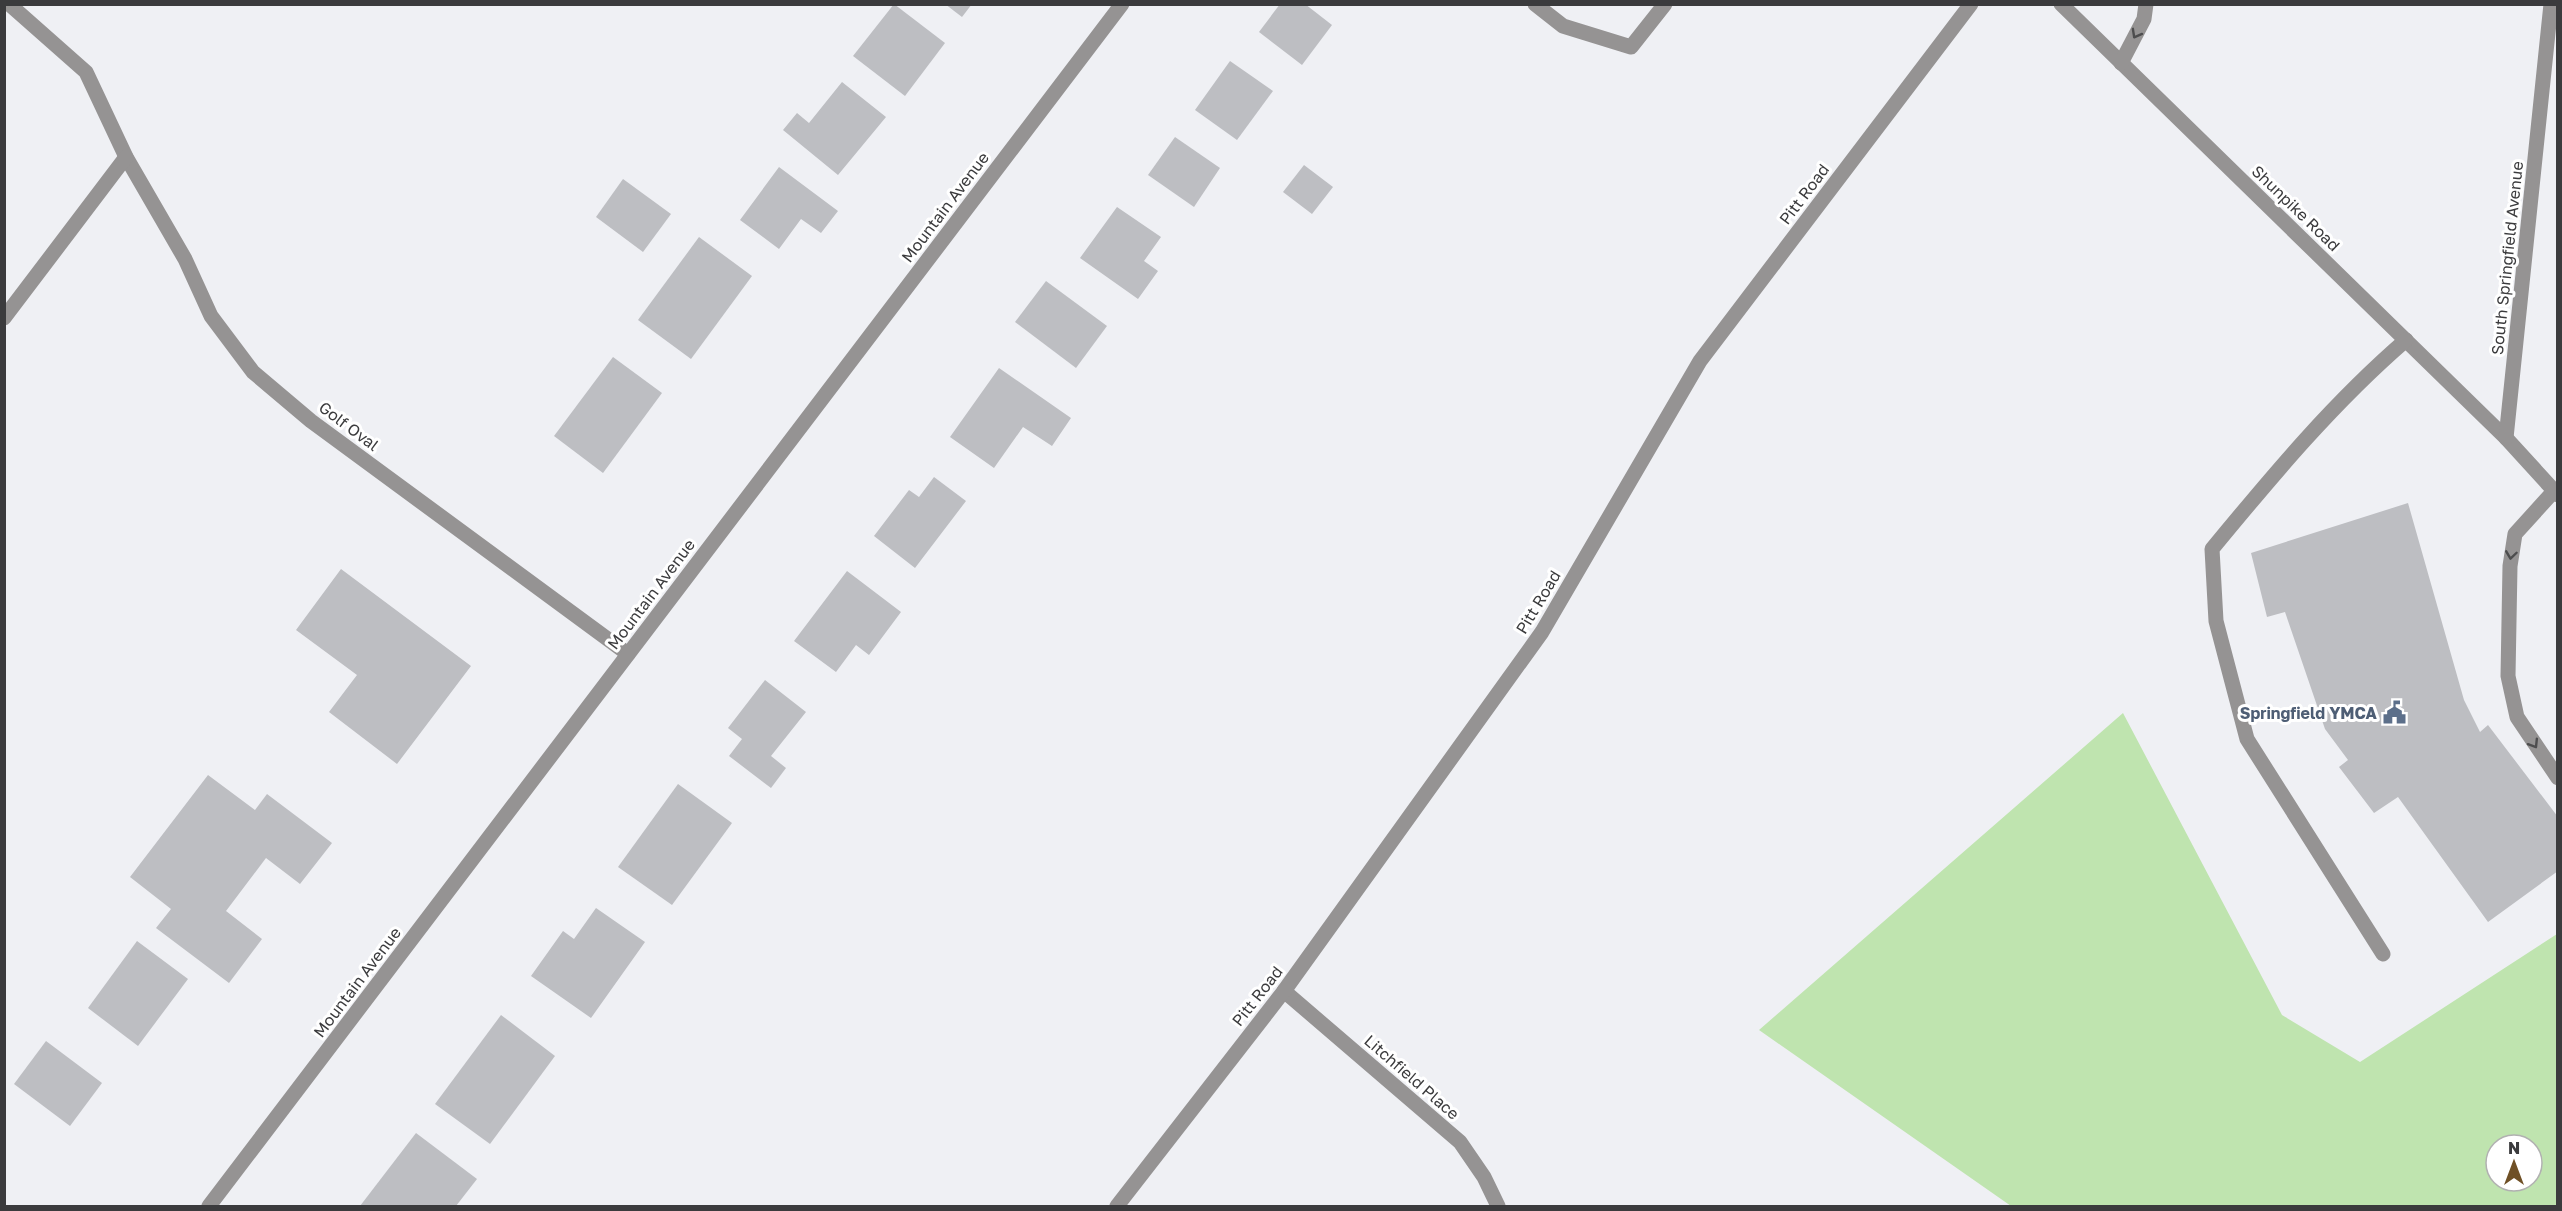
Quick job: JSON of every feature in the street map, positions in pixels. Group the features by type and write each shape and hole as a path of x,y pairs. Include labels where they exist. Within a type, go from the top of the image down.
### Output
{"street":[{"name":"Golf Oval","path":"9,4 86,72 126,157 184,259 211,316 253,372 311,421 628,654"},
{"name":"Mountain Avenue","path":"209,1206 1122,4"},
{"path":"1535,4 1563,26 1631,47 1665,4"},
{"name":"Pitt Road","path":"1117,1206 1284,991 1542,632 1700,361 1971,4"},
{"name":"Shunpike Road","path":"2061,4 2506,438"},
{"path":"2121,63 2144,19 2146,4"},
{"name":"South Springfield Avenue","path":"2506,438 2551,4"},
{"path":"4,318 126,157"},
{"path":"2382,954 2247,739 2216,621 2212,549 2268,481 2360,380 2406,340"},
{"path":"2506,438 2556,493 2514,534 2510,566 2508,676 2517,717 2558,778"},
{"name":"Litchfield Place","path":"1284,991 1460,1142 1484,1177 1498,1206"}],"green space":[{"path":"2123,713 2282,1015 2360,1062 2557,934 2557,1206 2011,1206 1759,1030"}],"building":[{"path":"894,4 945,43 905,96 853,56"},
{"path":"945,4 972,4 962,17"},
{"path":"1280,4 1305,4 1332,25 1302,65 1259,32"},
{"path":"1230,61 1273,91 1237,140 1195,110"},
{"path":"842,82 886,117 838,175 783,130 797,113 809,123"},
{"path":"1175,137 1220,168 1194,207 1148,175"},
{"path":"1304,165 1333,187 1312,214 1283,192"},
{"path":"779,167 838,211 821,233 801,219 779,249 740,220"},
{"path":"623,179 671,214 643,252 596,217"},
{"path":"1117,207 1161,237 1144,261 1158,271 1138,299 1080,258"},
{"path":"699,237 752,276 691,359 638,320"},
{"path":"1046,281 1107,326 1076,368 1015,322"},
{"path":"613,357 662,393 603,473 554,436"},
{"path":"999,368 1071,418 1052,446 1023,427 994,468 950,437"},
{"path":"934,477 966,501 915,568 874,536 909,490 919,497"},
{"name":"Springfield YMCA","path":"2408,503 2464,700 2480,732 2488,725 2558,817 2558,871 2488,922 2398,797 2374,813 2339,767 2348,760 2325,729 2285,612 2267,617 2251,553"},
{"path":"341,569 471,666 397,764 329,712 357,675 296,630"},
{"path":"847,571 901,612 869,655 856,645 836,672 794,641"},
{"path":"765,680 806,712 771,756 786,768 771,788 729,756 742,739 728,728"},
{"path":"208,775 255,810 267,794 332,843 300,884 266,858 226,911 262,939 229,983 156,928 171,909 130,877"},
{"path":"678,784 732,823 672,905 618,867"},
{"path":"596,908 645,942 591,1018 531,976 563,931 574,939"},
{"path":"137,941 188,979 138,1046 88,1008"},
{"path":"501,1015 555,1056 490,1144 435,1104"},
{"path":"46,1041 102,1083 70,1126 14,1084"},
{"path":"416,1133 477,1179 456,1206 360,1206"}],"place":[{"name":"Springfield YMCA","path":"2395,713"}]}
